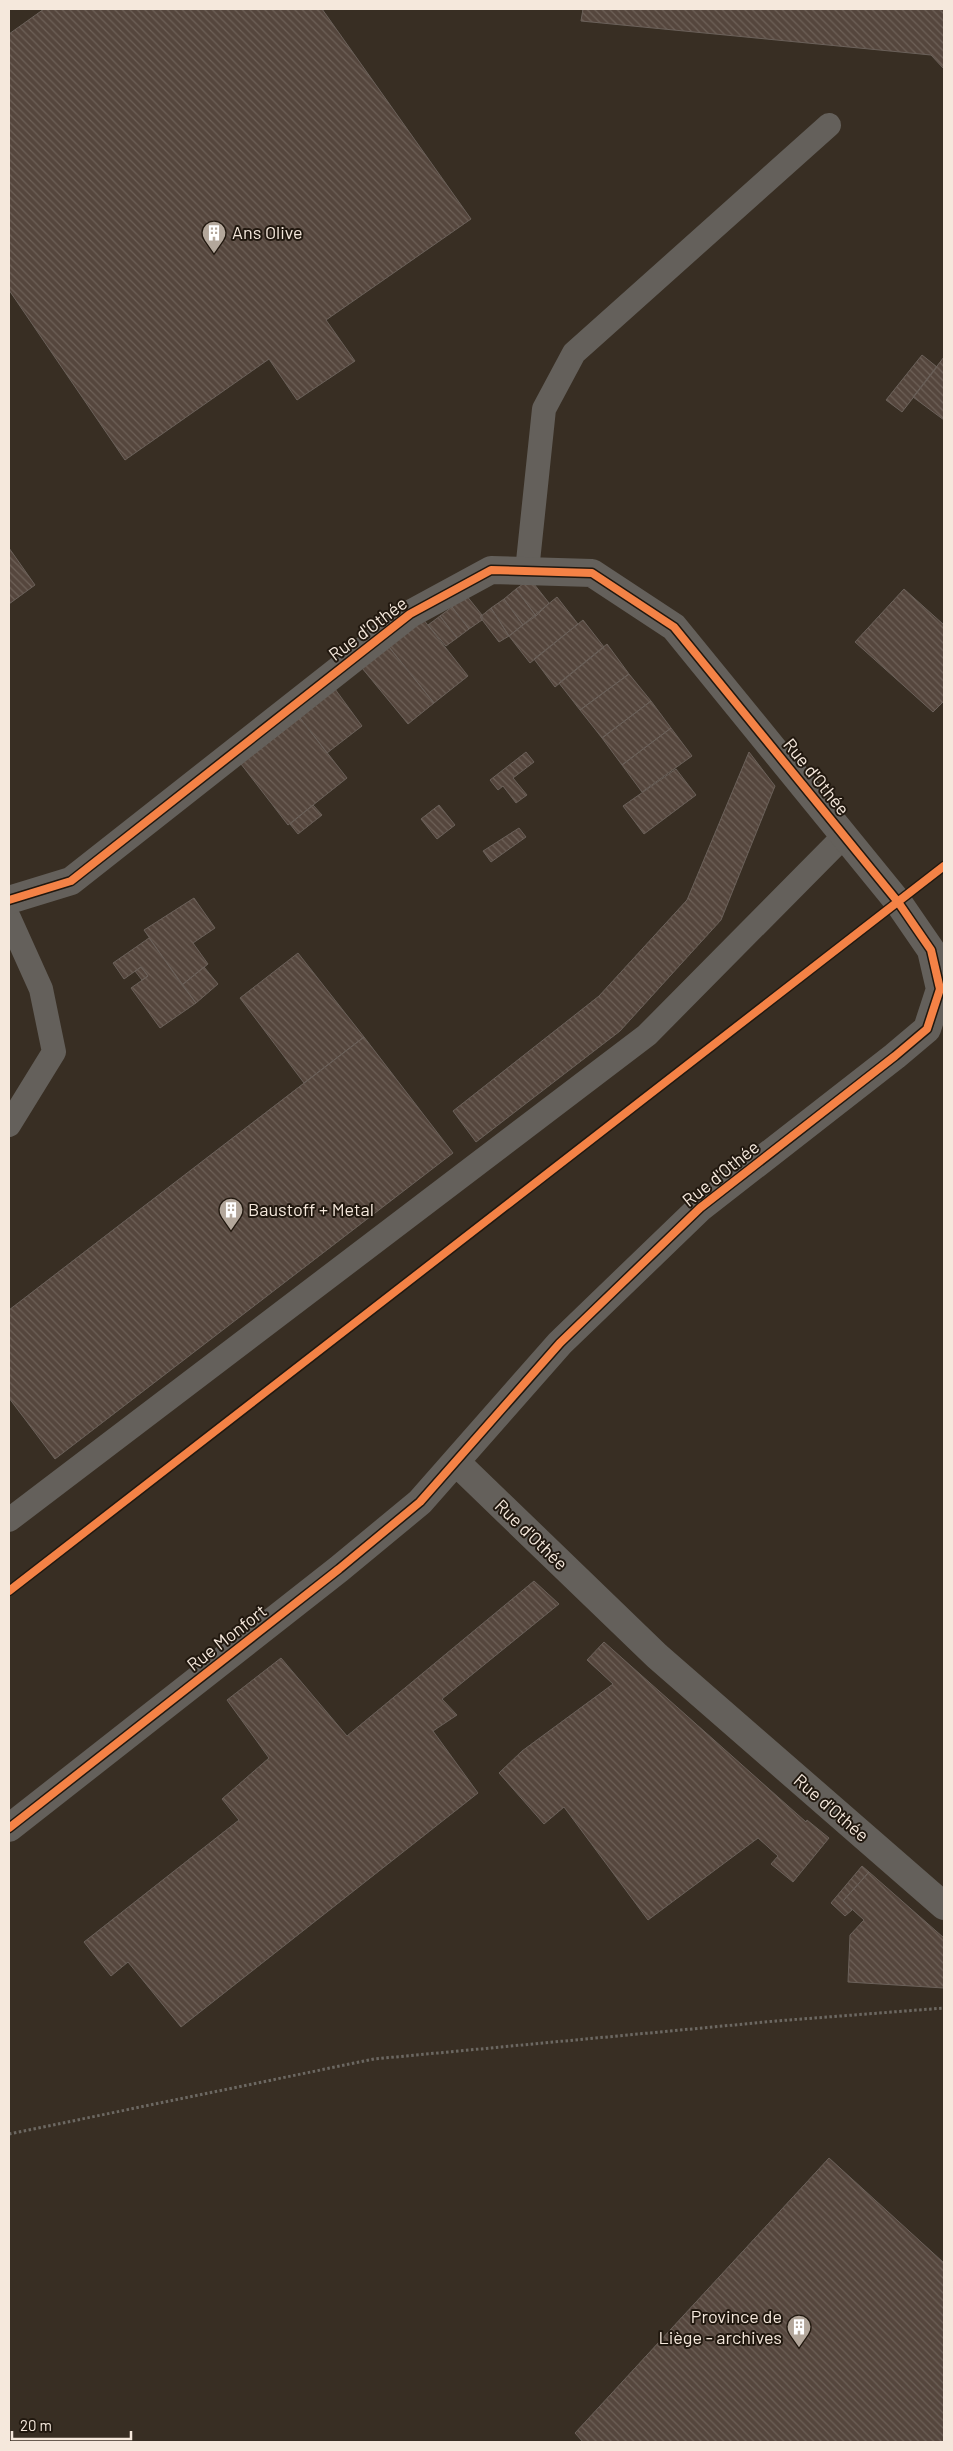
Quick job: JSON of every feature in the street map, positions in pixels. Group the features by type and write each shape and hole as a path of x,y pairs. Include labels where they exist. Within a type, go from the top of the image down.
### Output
{"street":[{"name":"Rue d'Othée","path":"9,900 71,882 410,614 491,570 592,573 674,627 898,902 931,950 940,988 927,1029 888,1062 700,1208 560,1343 456,1462 657,1656 944,1906"},
{"name":"Rue Monfort","path":"9,1828 339,1569 420,1502 456,1462"}],"lane":[{"path":"527,571 544,409 574,353 829,125"},
{"path":"9,1520 647,1034 845,835"},
{"path":"9,918 41,989 54,1052 9,1125"}],"path":[{"path":"9,2134 374,2059 776,2021 944,2008"}],"building":[{"name":"Ans Olive","path":"44,9 322,9 471,219 326,320 355,361 297,400 269,359 125,460 9,290 9,34"},
{"path":"583,9 944,9 944,69 931,55 581,21"},
{"path":"922,355 937,367 902,412 886,400"},
{"path":"944,357 944,420 913,397"},
{"path":"9,548 35,585 9,604"},
{"path":"530,579 549,603 536,616 516,589"},
{"path":"516,589 536,616 523,625 504,599"},
{"path":"904,589 944,625 944,701 933,712 855,642"},
{"path":"466,595 482,615 482,620 469,629 452,607"},
{"path":"557,597 578,624 530,663 509,636"},
{"path":"504,599 523,625 509,636 491,608"},
{"path":"452,607 469,629 457,638 440,616"},
{"path":"491,608 509,636 499,642 480,617"},
{"path":"440,616 457,638 446,646 428,625"},
{"path":"423,619 468,676 434,703 389,647"},
{"path":"583,620 604,647 555,687 534,659"},
{"path":"607,644 629,674 580,710 559,683"},
{"path":"389,647 434,703 408,724 362,668"},
{"path":"629,674 651,701 602,738 580,710"},
{"path":"335,689 362,726 327,753 300,718"},
{"path":"651,701 671,728 622,765 602,738"},
{"path":"300,718 347,778 288,825 241,764"},
{"path":"671,728 692,756 642,792 622,765"},
{"path":"526,752 534,762 513,778 527,795 516,803 503,786 498,790 490,780"},
{"path":"749,752 775,786 721,920 620,1031 476,1142 453,1111 599,996 687,900"},
{"path":"676,769 696,795 644,834 623,806"},
{"path":"313,805 322,815 298,834 290,824"},
{"path":"439,805 455,825 437,839 421,819"},
{"path":"519,828 526,837 491,862 483,851"},
{"path":"194,898 215,928 193,943 208,964 182,985 144,930"},
{"path":"149,938 196,1003 160,1028 131,988 148,976 141,967 124,979 113,963"},
{"path":"298,953 364,1037 304,1083 240,998"},
{"path":"141,967 148,976 142,980 135,971"},
{"path":"204,967 218,984 196,1003 182,985"},
{"name":"Baustoff + Metal","path":"364,1037 453,1153 55,1459 9,1398 9,1310"},
{"path":"534,1581 559,1604 442,1699 457,1715 433,1731 478,1793 181,2027 128,1962 111,1976 84,1942 239,1820 222,1799 269,1758 227,1700 281,1658 347,1736"},
{"path":"604,1642 806,1822 807,1820 829,1838 793,1882 771,1864 778,1856 758,1838 648,1920 564,1807 544,1824 499,1773 522,1751 613,1684 587,1660"},
{"path":"862,1866 869,1872 843,1901 852,1910 845,1916 831,1903"},
{"path":"869,1872 944,1938 944,1988 848,1982 850,1935 864,1920 843,1901"},
{"name":"Province de Liège - archives","path":"829,2158 944,2263 944,2442 583,2442 575,2433"}],"cycle path":[{"path":"9,900 71,881 410,614 491,570 592,573 674,627 898,902 931,950 940,989 927,1029 700,1208 560,1343 420,1502 339,1569 9,1828"},
{"path":"9,1591 944,866"}],"place":[{"name":"Ans Olive","path":"214,254"},
{"name":"Baustoff + Metal","path":"231,1231"},
{"name":"Province de Liège - archives","path":"799,2348"}]}
